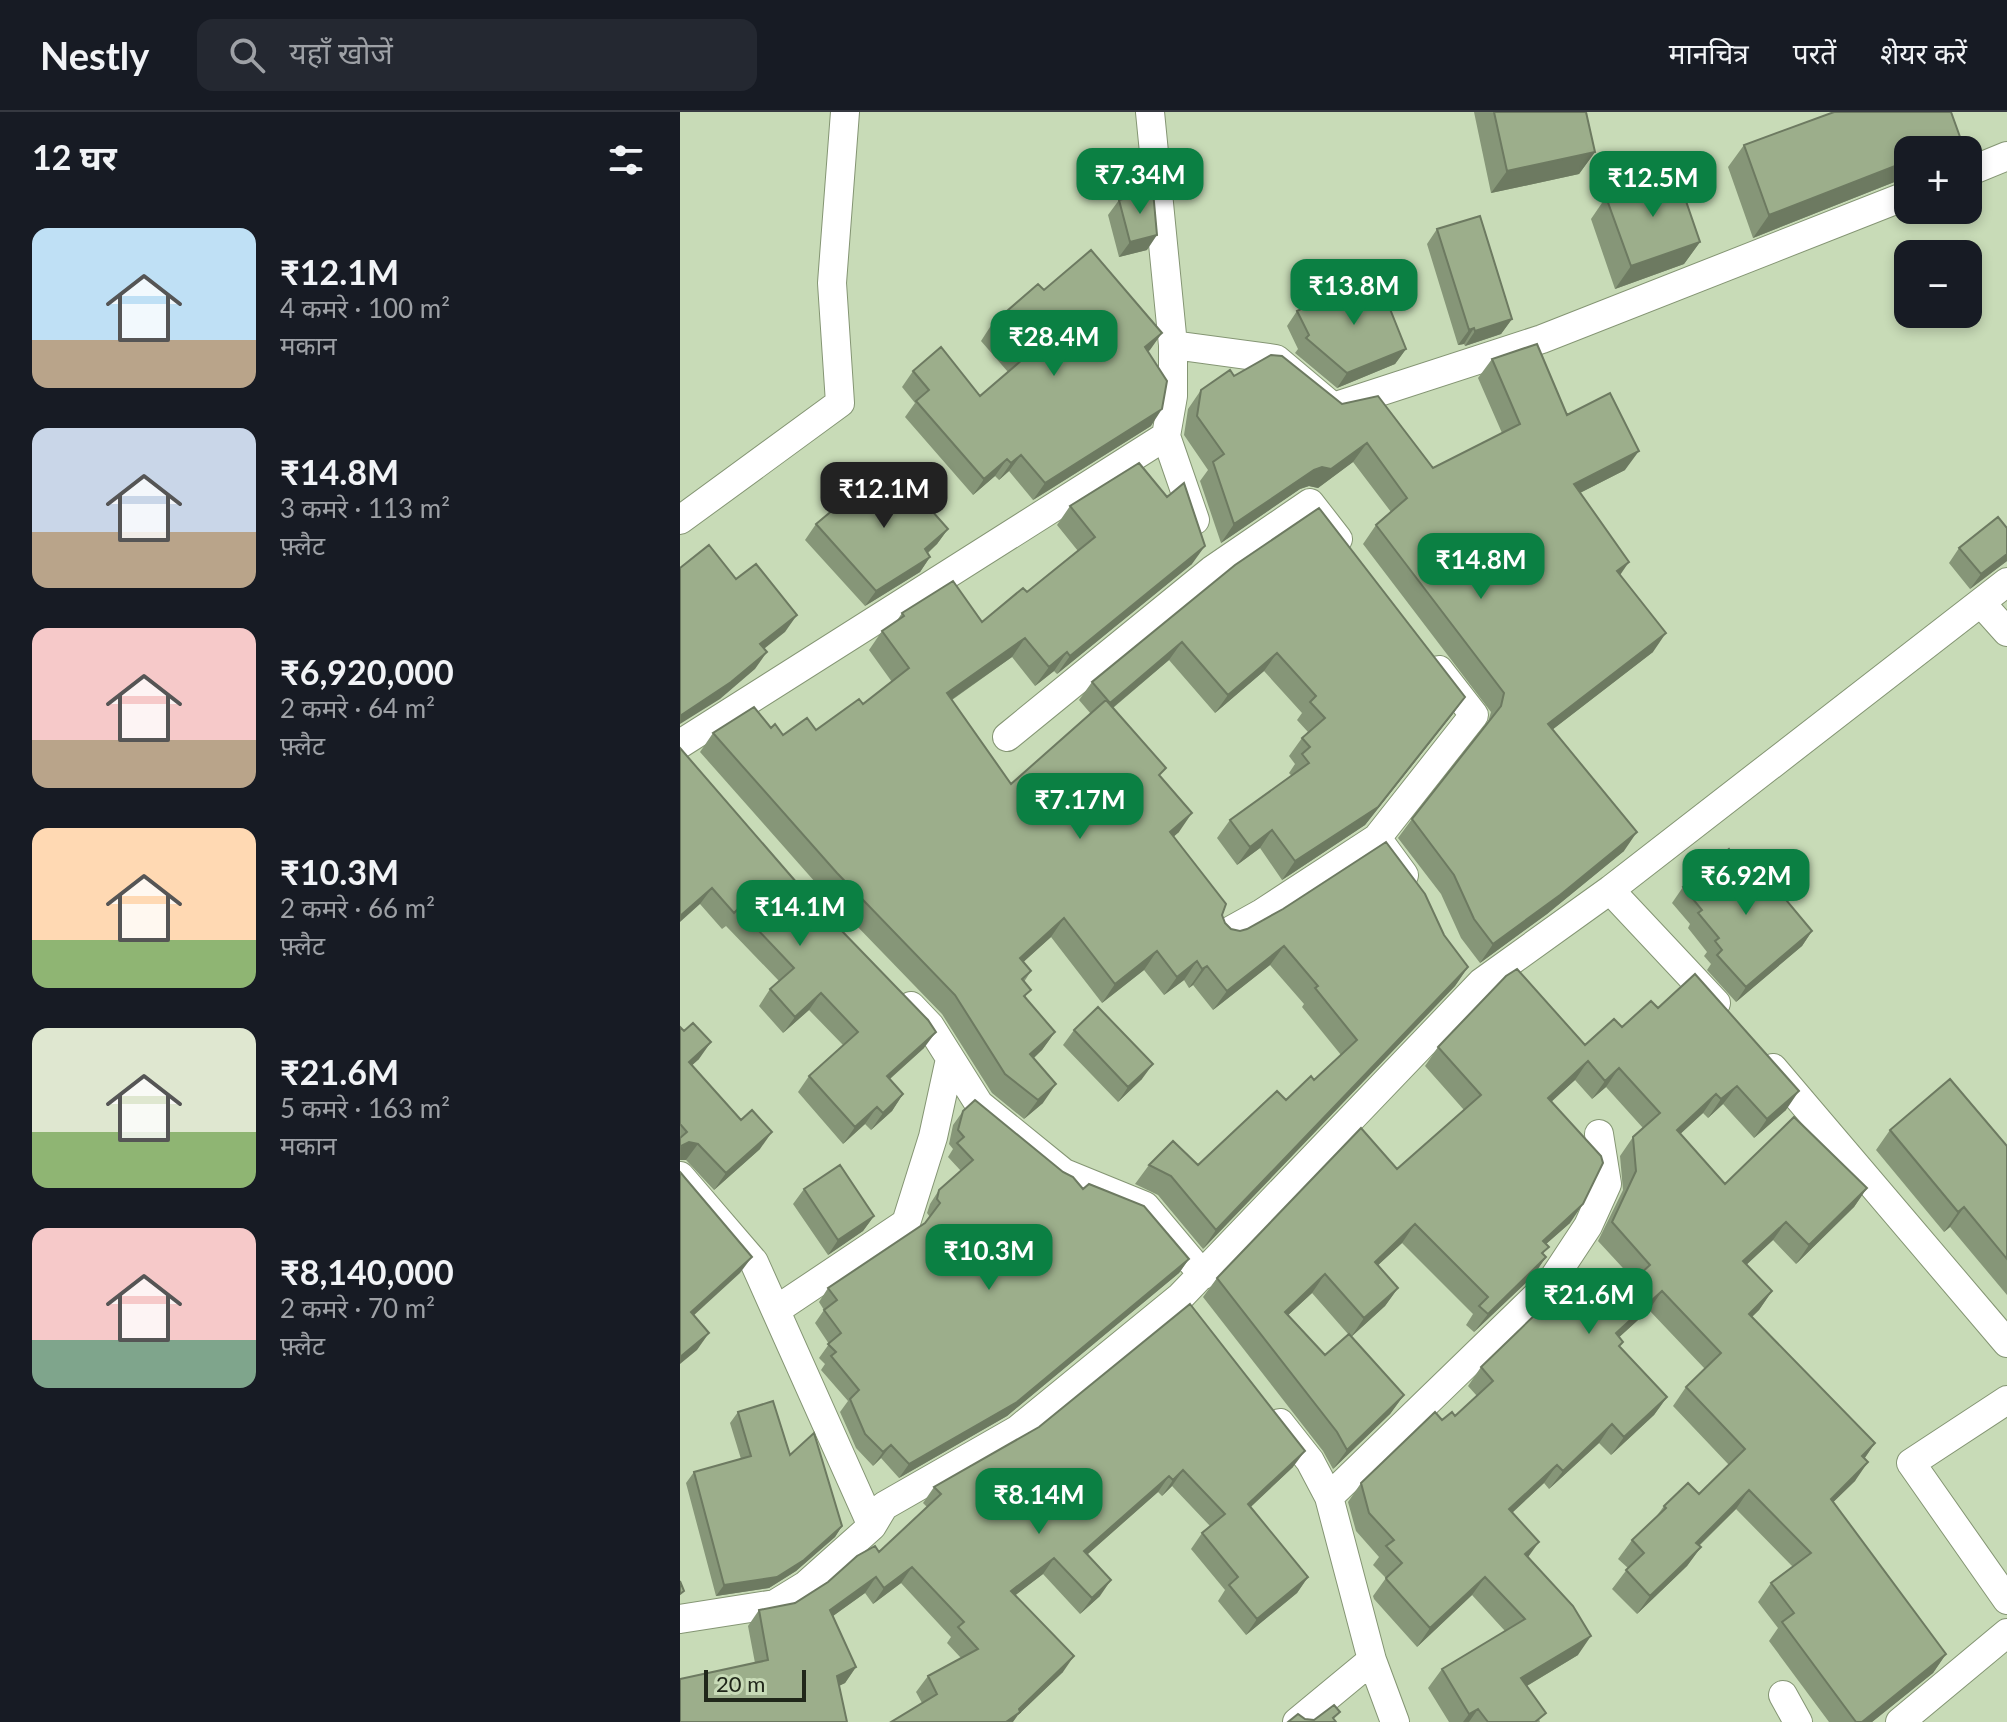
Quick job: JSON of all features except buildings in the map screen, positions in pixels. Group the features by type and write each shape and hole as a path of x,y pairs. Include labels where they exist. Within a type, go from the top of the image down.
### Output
{"street":[{"path":"680,520 840,403 832,283 845,112"},
{"path":"1150,112 1173,345 1173,396 1166,436 1212,570"},
{"path":"1982,166 2007,156"},
{"path":"1173,345 1276,359 1333,407 1542,339 1894,201"},
{"path":"683,755 1166,436"},
{"path":"1007,737 1212,570 1310,503 1358,565"},
{"path":"680,1619 775,1604 806,1585 872,1526 884,1506 1017,1430 1203,1275 1473,976 1610,890 2007,582"},
{"path":"1981,603 2007,632"},
{"path":"1226,933 1377,838 1474,715 1426,653"},
{"path":"1377,838 1418,893"},
{"path":"1610,890 1733,1022"},
{"path":"897,992 930,1026 979,1104 1064,1173 1145,1206 1203,1275"},
{"path":"1753,1045 2007,1343"},
{"path":"776,1310 906,1223 933,1137 950,1059"},
{"path":"1329,1497 1551,1282 1588,1226 1607,1184 1599,1134"},
{"path":"680,1176 754,1262 872,1526"},
{"path":"1181,1296 1199,1320"},
{"path":"2007,1400 1911,1463 2007,1600"},
{"path":"1264,1402 1310,1461 1329,1497 1372,1660 1395,1722"},
{"path":"1900,1722 2007,1633"},
{"path":"1297,1722 1372,1660"},
{"path":"1783,1695 1798,1722"}]}
